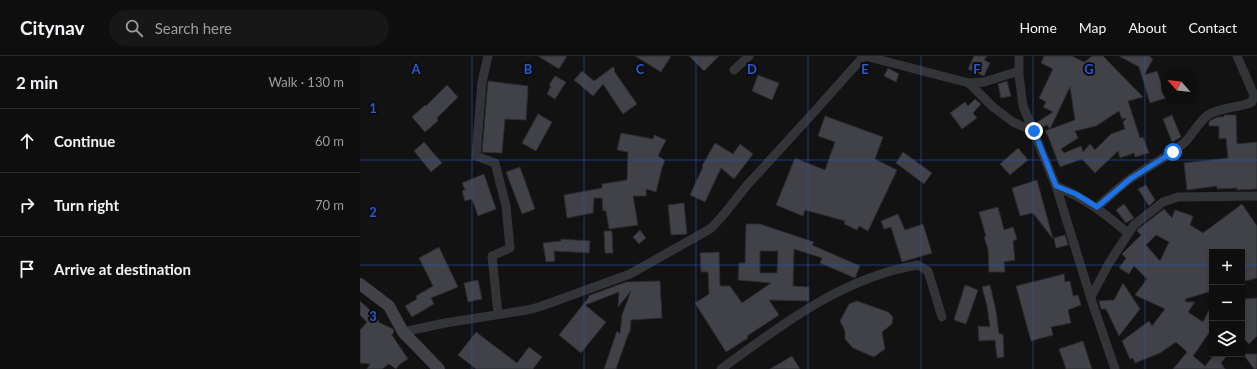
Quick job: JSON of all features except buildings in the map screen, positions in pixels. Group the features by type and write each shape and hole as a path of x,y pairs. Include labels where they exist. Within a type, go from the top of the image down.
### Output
{"street":[{"path":"488,56 482,82 476,156 495,163 506,206 510,248 492,256 498,314"},
{"path":"734,70 749,56"},
{"path":"403,332 445,323 539,307 630,274 710,229 747,185 864,56 969,83 984,82 1019,71"},
{"path":"1019,56 1019,71 1024,106 1056,186 1111,360 1116,369"},
{"path":"1097,207 1130,179 1173,152 1186,141 1197,126 1208,115 1221,109 1245,105 1252,102 1254,95 1237,56"},
{"path":"969,83 992,106 1013,122 1034,131"},
{"path":"1056,186 1076,194 1097,207 1128,233"},
{"path":"1091,297 1109,263 1134,225 1163,202 1178,197 1257,196"},
{"path":"721,369 774,330 824,298 864,280 906,267 918,265 928,271 942,317"},
{"path":"360,284 388,306 403,332 439,369"}],"route":[{"path":"1034,131 1056,186 1076,194 1097,207 1130,179 1173,152"}]}
